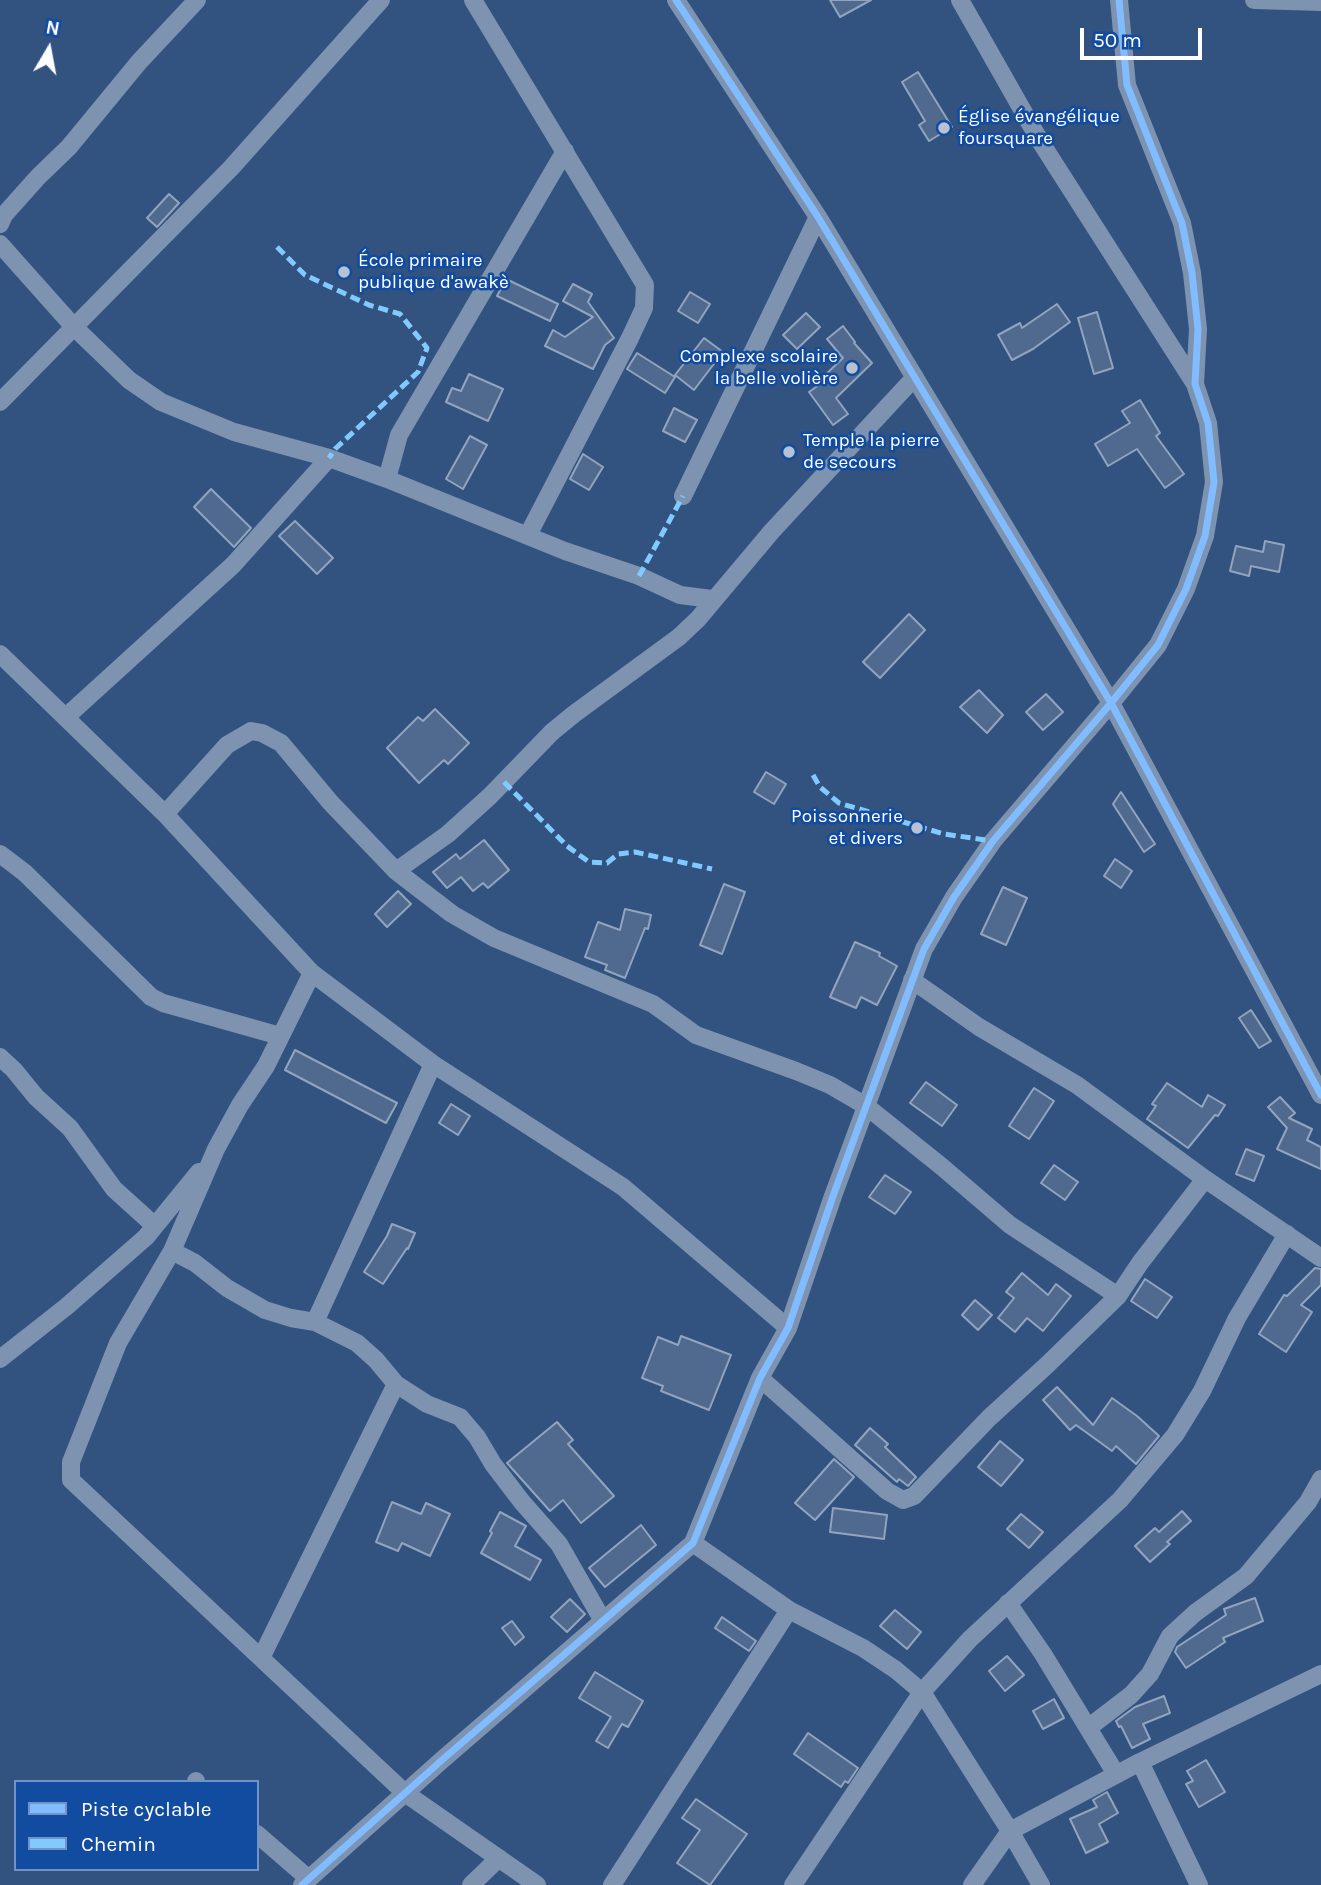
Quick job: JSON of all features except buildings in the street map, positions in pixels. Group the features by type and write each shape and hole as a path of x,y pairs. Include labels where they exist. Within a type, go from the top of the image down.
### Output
{"street":[{"path":"0,224 4,215 37,177 69,147 139,62 197,0"},
{"path":"0,402 231,168 381,0"},
{"path":"474,0 645,285 644,308 528,535"},
{"path":"676,0 818,217 1111,704 1321,1095"},
{"path":"259,1836 305,1882 693,1543 760,1378 788,1328 924,949 954,897 993,841 1111,704 1157,645 1186,589 1205,536 1214,482 1208,423 1195,384 1040,141 960,0"},
{"path":"1119,0 1127,85 1182,223 1190,260 1198,329 1195,384"},
{"path":"1254,0 1321,2"},
{"path":"387,479 399,435 565,151"},
{"path":"683,496 818,217"},
{"path":"0,244 74,327 129,380 161,402 234,432 330,458 387,479 639,576 680,595 712,599"},
{"path":"396,871 448,834 573,713 679,637 915,377"},
{"path":"66,716 233,565 330,458"},
{"path":"0,654 165,814 312,973 433,1064 623,1187 788,1328"},
{"path":"165,814 228,746 251,731 262,733 281,743 330,802 396,871 452,914 494,939 653,1004 696,1035 830,1085 866,1107 1010,1224 1118,1296"},
{"path":"0,854 25,873 151,997 163,1003 280,1036"},
{"path":"312,973 266,1066 240,1105 216,1149 172,1251 118,1343 71,1462 71,1480 405,1793 537,1885"},
{"path":"912,980 979,1027 1077,1085 1205,1180 1321,1258"},
{"path":"0,1057 36,1097 70,1128 114,1189 155,1226"},
{"path":"315,1322 433,1064"},
{"path":"0,1359 66,1307 155,1226 216,1149"},
{"path":"760,1378 887,1491 903,1500 914,1496 989,1418 1118,1296 1140,1262 1205,1180"},
{"path":"793,1885 922,1692 1007,1603 1120,1500 1175,1435 1202,1391 1237,1318 1287,1234"},
{"path":"172,1251 195,1263 265,1310 315,1322 356,1343 376,1360 396,1384 427,1404 460,1417 522,1502 559,1544 603,1621"},
{"path":"261,1658 396,1384"},
{"path":"1088,1728 1131,1695 1150,1674 1170,1636 1195,1613 1246,1576 1308,1502 1321,1479"},
{"path":"693,1543 789,1610 863,1648 922,1692 1041,1885"},
{"path":"1007,1603 1043,1654 1116,1774"},
{"path":"612,1885 789,1610"},
{"path":"972,1885 1010,1831 1116,1774 1321,1674"},
{"path":"1140,1762 1199,1885"},
{"path":"471,1885 499,1858"}],"marked path":[{"path":"277,247 305,275 369,305 400,314 427,348 418,372 335,449 329,458"},
{"path":"639,576 683,496"},
{"path":"813,775 820,787 839,803 944,834 993,841"},
{"path":"504,782 567,846 589,862 607,863 618,854 635,852 712,869"}],"cycle path":[{"path":"676,0 818,217 1111,703 1321,1095"},
{"path":"302,1885 693,1543 760,1378 788,1328 833,1196 924,949 954,897 993,841 1158,645 1186,589 1205,536 1214,482 1208,423 1195,384 1198,329 1192,273 1182,223 1127,85 1119,0"}],"place":[{"name":"Église évangélique foursquare","path":"944,128"},
{"name":"École primaire publique d'awakè","path":"344,272"},
{"name":"Complexe scolaire la belle volière","path":"852,368"},
{"name":"Temple la pierre de secours","path":"789,452"},
{"name":"Poissonnerie et divers","path":"917,828"}]}
